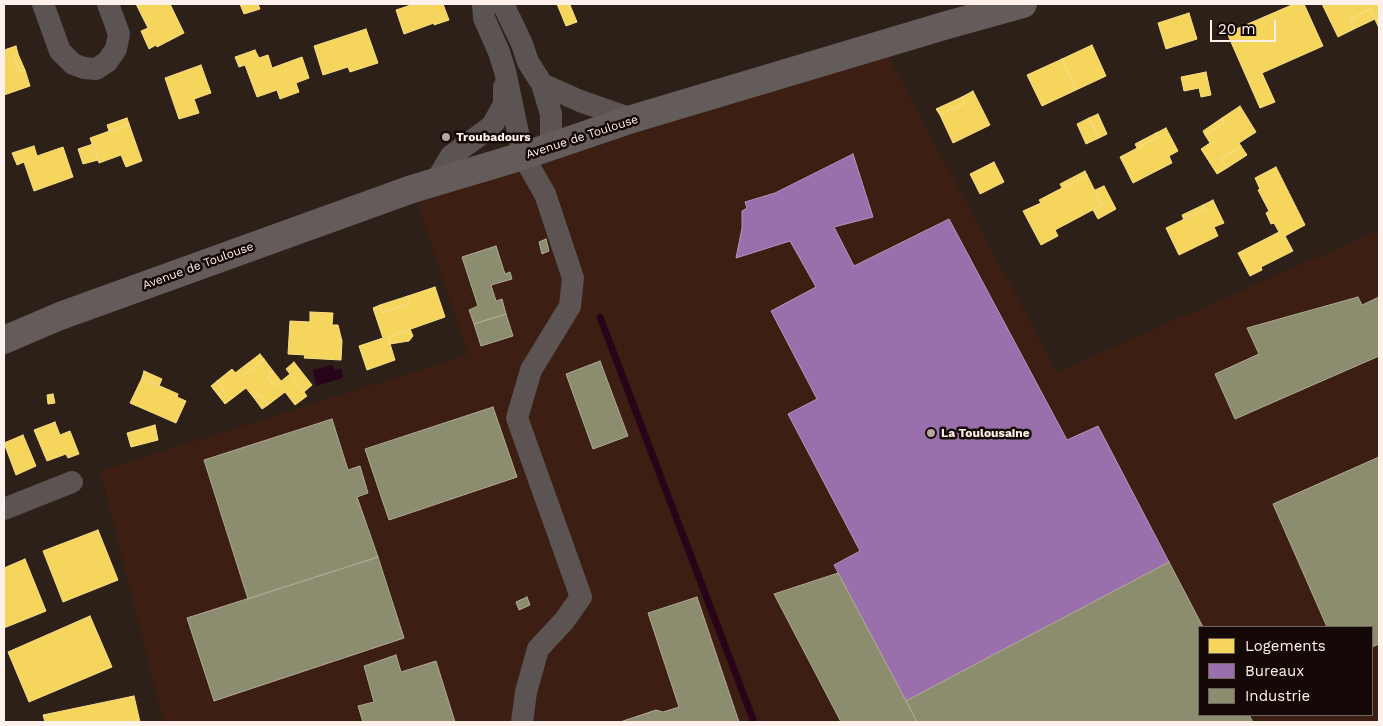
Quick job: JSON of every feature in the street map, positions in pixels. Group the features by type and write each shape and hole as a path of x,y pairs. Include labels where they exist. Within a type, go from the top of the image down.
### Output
{"main road":[{"name":"Avenue de Toulouse","path":"4,340 60,316 436,181 523,156 983,9 1023,4"}],"street":[{"path":"43,4 60,51 73,64 84,68 96,69 107,62 116,49 119,34 108,4"},
{"path":"483,4 484,18 505,71 523,156 545,194 573,278 570,306 531,370 517,418 580,597 564,621 538,650 526,692 522,722"},
{"path":"503,4 522,44 528,62 542,84 551,114 551,147"},
{"path":"436,181 451,156 492,126 504,104 505,71"},
{"path":"542,84 580,101 632,120"},
{"path":"4,510 72,482"}],"shaded area":[{"path":"882,45 1057,372 1379,230 1379,722 164,722 100,471 468,355 412,189"},
{"path":"332,365 335,370 341,368 343,378 316,386 313,370"}],"building: Logements":[{"path":"136,4 170,4 184,33 157,47 156,45 149,49 141,31 148,28"},
{"path":"240,4 258,4 260,9 244,14"},
{"path":"414,4 443,4 449,20 434,25 434,23 404,34 396,10"},
{"path":"557,4 573,4 570,5 577,22 566,26"},
{"path":"1294,4 1304,4 1323,46 1262,73 1275,102 1260,108 1227,33"},
{"path":"1322,4 1379,4 1379,28 1370,9 1350,19 1354,29 1338,37"},
{"path":"1370,9 1375,19 1354,29 1350,19"},
{"path":"1189,13 1197,39 1166,49 1158,23"},
{"path":"366,29 378,63 350,72 348,67 323,75 314,46"},
{"path":"1092,45 1106,76 1076,90 1062,59"},
{"path":"16,46 18,54 14,56 20,72 25,70 30,86 4,95 4,50"},
{"path":"255,50 259,58 268,55 272,68 302,57 309,78 296,83 299,92 280,99 277,90 257,97 245,65 239,67 235,57"},
{"path":"18,54 25,70 20,72 14,56"},
{"path":"1062,59 1076,90 1042,106 1027,75"},
{"path":"201,65 211,93 194,99 199,113 179,119 165,78"},
{"path":"1206,72 1211,95 1201,97 1199,88 1184,91 1181,77"},
{"path":"973,91 990,125 953,143 940,115 965,103 962,97"},
{"path":"962,97 965,103 940,115 936,109"},
{"path":"1240,106 1256,132 1239,143 1241,146 1221,159 1227,168 1217,174 1201,149 1210,143 1205,135 1224,123 1222,118"},
{"path":"1098,114 1107,134 1099,138 1089,118"},
{"path":"127,118 129,124 109,131 107,125"},
{"path":"1089,118 1099,138 1086,144 1077,124"},
{"path":"1222,118 1224,123 1205,135 1203,131"},
{"path":"129,124 142,161 126,167 121,155 99,163 90,138"},
{"path":"1166,128 1178,151 1169,156 1172,163 1133,183 1120,157 1158,137 1156,133"},
{"path":"1156,133 1158,137 1137,148 1135,144"},
{"path":"93,144 98,160 83,164 78,149"},
{"path":"34,146 37,156 63,147 73,177 34,191 24,162 17,165 12,153"},
{"path":"1241,146 1247,155 1227,168 1221,159"},
{"path":"994,162 1004,182 980,194 970,174"},
{"path":"1276,167 1305,225 1285,236 1293,251 1261,267 1262,270 1250,276 1238,253 1279,232 1274,223 1271,224 1266,213 1269,211 1258,190 1260,189 1255,178"},
{"path":"1085,171 1087,175 1062,188 1060,184"},
{"path":"1087,175 1102,205 1055,230 1058,236 1041,245 1023,211 1041,203 1039,200"},
{"path":"1104,186 1116,209 1098,219 1093,210 1102,205 1095,190"},
{"path":"1213,200 1224,223 1214,227 1218,236 1179,255 1166,228 1205,209 1203,205"},
{"path":"1203,205 1205,209 1184,220 1182,215"},
{"path":"435,287 445,317 388,337 395,360 367,370 359,346 383,338 373,308 380,305 382,313 410,303 408,296"},
{"path":"408,296 410,303 382,313 380,305"},
{"path":"310,312 333,313 332,325 338,325 342,341 341,360 304,358 305,355 288,354 290,321 310,322"},
{"path":"410,329 413,336 409,341 390,344 388,337"},
{"path":"260,354 264,359 240,378 235,373"},
{"path":"264,359 273,371 267,376 275,386 290,374 307,396 295,405 285,392 268,405 259,394 254,398 246,388 225,404 218,395 224,390 217,381 232,369 240,378"},
{"path":"294,362 312,385 304,392 286,369"},
{"path":"144,371 162,379 159,386 142,378"},
{"path":"273,371 281,381 275,386 267,376"},
{"path":"142,378 178,394 177,397 186,401 176,423 130,403"},
{"path":"217,381 224,390 218,395 211,386"},
{"path":"53,394 55,403 48,404 47,395"},
{"path":"259,394 268,405 262,409 254,398"},
{"path":"55,422 60,435 70,431 79,454 68,458 66,454 47,461 34,430"},
{"path":"155,425 158,440 131,447 127,433"},
{"path":"23,435 36,466 16,475 4,443"},
{"path":"98,530 118,580 63,602 43,551"},
{"path":"25,559 46,611 4,628 4,568"},
{"path":"90,616 112,667 29,702 8,652"},
{"path":"134,696 140,722 45,722 43,715"}],"building: Bureaux":[{"name":"La Toulousaine","path":"853,154 873,217 834,227 854,266 949,219 1067,440 1098,426 1169,562 906,701 834,565 860,551 788,414 817,399 771,311 816,287 790,241 736,258 742,228 742,211 747,208 745,202 775,193"}],"building: Industrie":[{"path":"546,239 549,251 542,254 539,242"},
{"path":"496,246 505,274 510,272 512,279 491,285 496,301 502,299 506,314 474,324 469,310 478,306 462,257"},
{"path":"1358,297 1362,305 1379,297 1379,356 1235,419 1215,374 1259,354 1247,328"},
{"path":"506,314 513,336 481,346 474,324"},
{"path":"600,361 628,436 593,449 566,374"},
{"path":"493,407 517,477 389,520 365,449"},
{"path":"332,419 348,470 360,466 368,493 357,497 378,557 248,599 204,460"},
{"path":"1379,457 1379,644 1373,647 1373,626 1327,626 1273,504"},
{"path":"378,557 404,638 214,701 187,618"},
{"path":"1169,562 1202,626 1198,626 1198,716 1250,716 1253,722 917,722 906,701"},
{"path":"838,573 917,722 841,722 774,594"},
{"path":"527,597 530,605 519,610 516,602"},
{"path":"697,597 739,722 620,722 656,710 663,712 679,707 648,613"},
{"path":"396,655 401,672 436,661 455,722 363,722 358,706 374,702 364,666"}],"waterway":[{"path":"600,317 754,722"}],"place":[{"name":"Troubadours","path":"446,137"},
{"name":"La Toulousaine","path":"931,433"}]}
